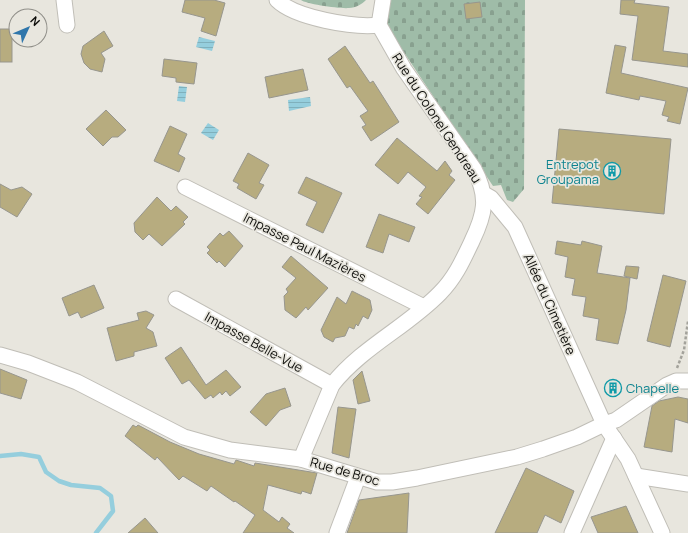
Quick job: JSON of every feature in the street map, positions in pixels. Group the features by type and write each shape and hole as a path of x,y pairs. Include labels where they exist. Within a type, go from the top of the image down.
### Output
{"street":[{"path":"64,0 67,25"},
{"path":"277,0 291,11 312,17 339,22 379,25 383,0"},
{"name":"Rue du Colonel Gendreau","path":"301,459 332,385 340,375 368,349 424,307 447,284 460,265 477,230 482,215 484,194 481,182 404,69 379,25"},
{"name":"Impasse Paul Mazières","path":"185,187 424,307"},
{"name":"Allée du Cimetière","path":"484,194 491,198 515,227 604,424 636,476 662,533"},
{"name":"Impasse Belle-Vue","path":"176,299 332,385"},
{"name":"Rue de Broc","path":"0,355 28,363 77,382 184,437 230,450 301,459 377,482 392,482 517,457 577,437 616,420 667,385 676,381 688,381"},
{"path":"572,533 614,438"},
{"path":"636,476 688,484"},
{"path":"336,533 358,477"}],"path":[{"path":"677,369 684,350 688,322"}],"green space":[{"path":"301,0 366,0 356,7 345,8 316,5"},
{"path":"388,0 525,0 524,189 513,202 507,200 501,185 493,186 385,24"}],"water":[{"path":"199,37 215,41 212,51 196,47"},
{"path":"179,86 187,87 185,102 177,101"},
{"path":"310,97 311,106 289,111 288,100"},
{"path":"208,123 219,130 213,140 201,133"}],"building":[{"path":"185,0 214,0 225,3 216,36 201,31 205,18 182,12"},
{"path":"621,0 635,0 634,3 669,7 663,51 688,54 688,67 632,60 638,16 620,14"},
{"path":"480,2 482,17 466,19 464,4"},
{"path":"0,29 8,29 8,48 12,48 12,62 0,62"},
{"path":"104,31 113,46 101,53 105,59 102,72 90,69 84,63 81,54 83,46"},
{"path":"615,45 626,47 621,73 688,88 680,124 667,121 669,117 662,115 666,101 640,96 639,100 606,93"},
{"path":"345,46 370,83 373,81 399,122 371,141 362,127 366,125 360,116 368,111 350,86 347,88 328,59"},
{"path":"164,59 197,63 194,84 176,82 176,78 162,76"},
{"path":"303,69 308,90 269,98 265,77"},
{"path":"106,110 126,130 118,137 112,137 103,146 86,129"},
{"path":"170,126 187,134 178,154 185,158 179,172 154,161"},
{"name":"Entrepot Groupama","path":"559,129 671,139 664,214 552,203"},
{"path":"397,138 437,171 445,161 452,171 449,175 455,180 428,214 416,204 422,197 419,196 426,187 408,172 398,184 375,165"},
{"path":"248,153 269,165 259,183 264,185 256,199 237,188 239,184 233,181"},
{"path":"306,177 342,193 323,233 306,225 317,202 298,193"},
{"path":"0,184 11,190 22,187 32,194 17,217 0,207"},
{"path":"157,197 171,211 176,206 188,217 183,222 185,224 162,246 149,234 143,240 135,232 134,223"},
{"path":"379,214 415,227 409,242 389,234 383,253 366,247"},
{"path":"229,231 243,246 225,267 219,261 217,263 207,253 210,250 207,247 220,233 223,236"},
{"path":"557,241 581,245 582,241 602,246 597,273 630,278 626,310 618,344 596,340 599,319 583,316 586,297 572,295 575,279 565,277 568,257 555,254"},
{"path":"291,256 328,288 308,310 306,307 296,318 285,310 284,296 288,292 286,289 296,278 282,267"},
{"path":"626,266 639,267 637,279 624,276"},
{"path":"663,275 686,281 670,347 647,341"},
{"path":"94,285 104,308 81,318 78,312 69,316 62,298"},
{"path":"352,291 370,300 372,310 368,319 363,316 358,326 356,324 354,329 349,327 345,336 335,338 333,342 324,337 321,330 337,297 346,304"},
{"path":"146,311 154,315 146,328 153,332 157,346 134,352 134,356 116,361 107,328 139,320 137,313"},
{"path":"181,347 206,385 226,370 241,387 230,396 226,391 222,395 220,392 213,398 211,395 205,399 189,380 182,384 165,358"},
{"path":"0,369 27,380 21,399 0,393"},
{"path":"362,371 370,401 358,404 353,380"},
{"path":"285,388 291,406 280,410 266,426 250,412 266,394"},
{"path":"678,397 688,399 688,423 675,419 672,452 644,447 652,406 659,401"},
{"path":"338,407 356,409 349,458 332,453"},
{"path":"133,425 136,427 138,425 170,442 199,454 234,464 236,460 254,466 255,463 317,473 311,494 302,491 301,494 268,485 263,510 279,522 282,517 290,524 287,528 294,533 243,533 255,515 211,486 207,491 183,476 179,480 157,457 155,460 125,436"},
{"path":"526,468 574,491 561,523 545,515 537,533 495,533"},
{"path":"409,493 407,533 347,533 359,500"},
{"path":"626,506 638,533 598,533 591,517"},
{"path":"145,518 158,533 128,533"}],"waterway":[{"path":"0,456 21,454 39,457 46,472 59,481 71,485 100,488 111,496 113,511 96,533"}],"place":[{"name":"Entrepot Groupama","path":"612,171"},
{"name":"Chapelle","path":"613,388"}]}
